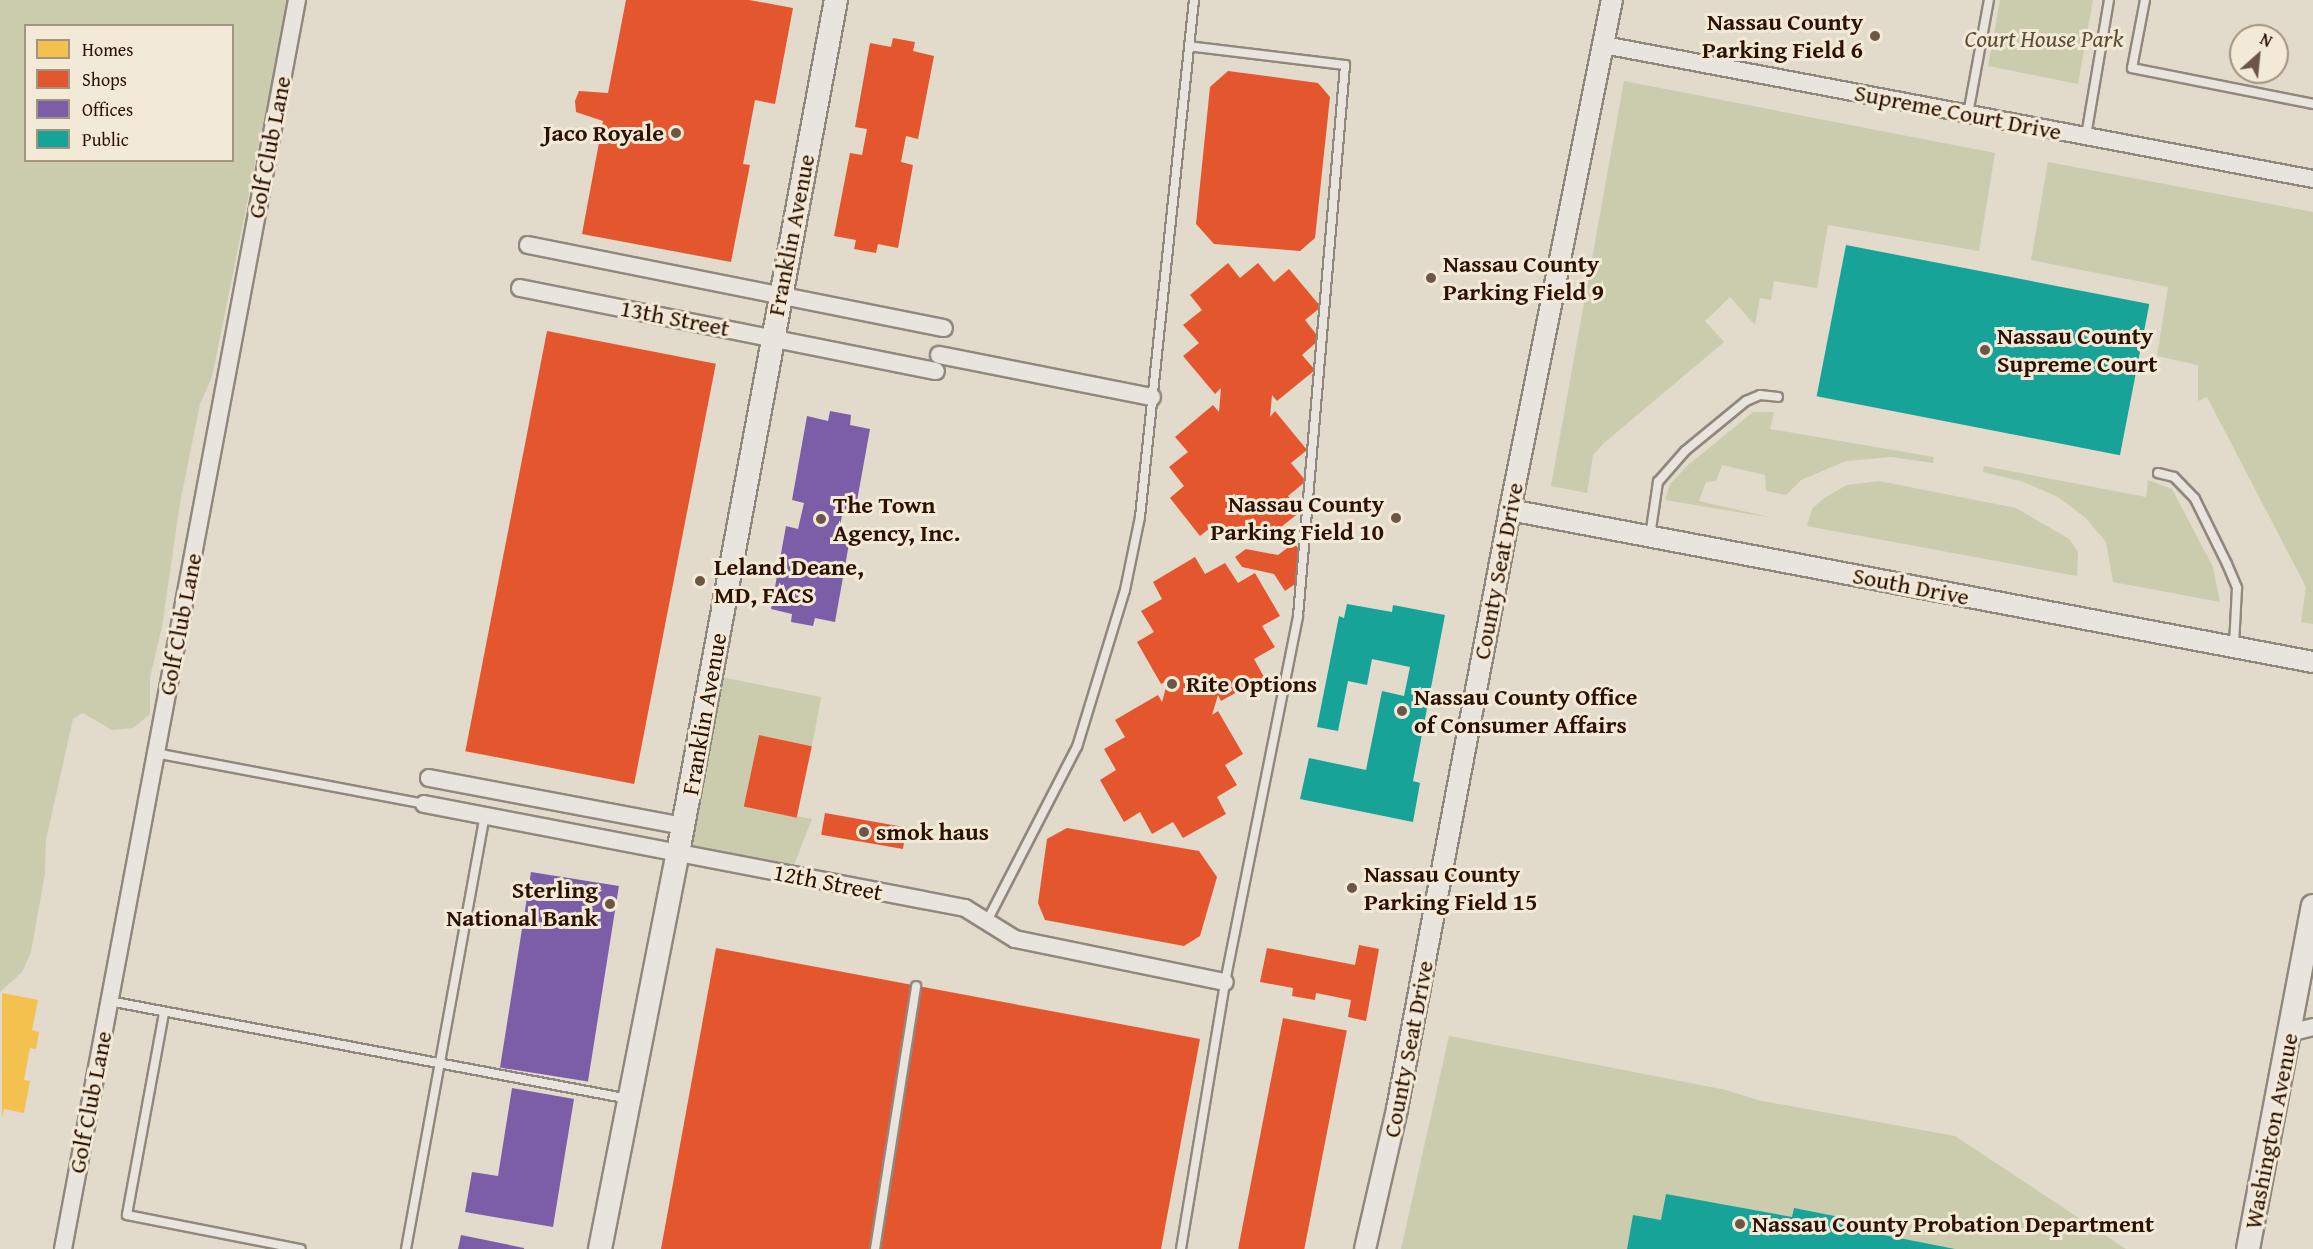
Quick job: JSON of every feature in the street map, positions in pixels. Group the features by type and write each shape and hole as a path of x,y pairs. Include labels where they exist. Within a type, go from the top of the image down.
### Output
{"main road":[{"name":"Franklin Avenue","path":"600,1249 678,853 836,0"},
{"name":"Washington Avenue","path":"2248,1249 2313,906"}],"street":[{"name":"Golf Club Lane","path":"63,1249 297,0"},
{"name":"County Seat Drive","path":"1365,1249 1397,1109 1510,510 1612,0"},
{"name":"Supreme Court Drive","path":"1604,45 2313,179"},
{"path":"528,245 944,328"},
{"name":"13th Street","path":"520,288 772,337 1152,397"},
{"name":"South Drive","path":"1510,510 2313,662"},
{"path":"429,778 683,826"},
{"name":"12th Street","path":"424,804 965,908 1015,939 1225,982"},
{"path":"2289,1033 2313,1027"}],"lane":[{"path":"987,921 1077,747 1091,712 1140,517 1194,0"},
{"path":"1968,114 1989,0"},
{"path":"2086,136 2109,0"},
{"path":"2145,0 2132,68 2313,104"},
{"path":"1181,1249 1225,982 1298,616 1345,65 1189,46"},
{"path":"1650,537 1658,482 1685,451 1746,401 1760,395 1778,397"},
{"path":"2158,472 2174,477 2195,499 2227,564 2237,588 2234,647"},
{"path":"156,753 424,804"},
{"path":"406,1249 485,815"},
{"path":"875,1249 916,986"},
{"path":"109,1001 629,1099"},
{"path":"164,1013 127,1215 301,1249"}],"green space":[{"path":"0,0 288,0 212,377 200,404 180,503 162,627 150,677 150,714 133,728 112,730 83,713 73,719 46,840 45,873 31,952 22,972 0,992"},
{"name":"Court House Park","path":"2000,0 2093,0 2078,84 1988,66"},
{"path":"1624,81 1995,153 1979,251 1828,225 1817,288 1774,281 1771,300 1760,298 1755,325 1730,297 1705,321 1724,342 1604,443 1593,455 1587,493 1551,486"},
{"path":"2048,162 2313,212 2313,624 2301,622 2306,587 2207,397 2198,401 2198,365 2157,356 2168,287 2031,260"},
{"path":"1753,412 1774,412 1770,429 1934,457 1933,463 1891,457 1846,461 1801,480 1786,495 1766,491 1765,475 1722,465 1716,481 1706,482 1699,501 1773,518 1665,500 1670,484 1687,466"},
{"path":"1984,466 2146,497 2148,480 2172,489 2213,567 2220,602 2113,582 2106,542 2086,518 2058,497 2024,482 1983,472"},
{"path":"1879,481 2016,508 2069,539 2078,552 2077,576 1807,526 1812,509 1824,498 1847,485"},
{"path":"711,675 821,697 812,746 759,736 748,807 812,819 790,875 678,853"},
{"path":"1449,1036 1726,1090 1757,1100 1955,1136 2126,1249 1401,1249"}],"building: Homes":[{"path":"2,993 38,1000 32,1030 39,1032 36,1049 30,1048 24,1080 30,1081 24,1113 4,1109 2,1117"}],"building: Shops":[{"name":"Jaco Royale","path":"626,0 749,0 793,8 775,104 755,100 743,164 750,165 731,262 582,234 603,121 576,112 575,101 579,91 608,93"},
{"path":"893,38 915,42 913,51 934,56 918,139 906,136 901,162 913,165 898,248 878,244 876,253 854,249 856,240 834,236 850,153 862,155 867,129 855,127 870,43 891,47"},
{"path":"1228,71 1318,83 1330,97 1315,238 1300,251 1214,244 1196,224 1210,87"},
{"path":"1228,263 1240,278 1258,263 1274,282 1289,269 1321,307 1305,320 1320,339 1302,355 1315,370 1277,401 1272,395 1270,417 1275,411 1307,450 1291,463 1306,481 1288,496 1300,512 1261,543 1249,527 1230,543 1215,524 1200,536 1170,498 1184,486 1169,467 1188,452 1175,437 1213,405 1219,412 1221,388 1215,394 1183,356 1199,343 1183,325 1202,310 1190,295"},
{"path":"547,331 716,364 634,784 465,751"},
{"path":"1294,543 1299,549 1295,584 1285,591 1274,574 1242,567 1235,557 1246,549 1278,555"},
{"path":"1195,557 1205,574 1225,563 1238,583 1255,573 1280,616 1262,626 1275,647 1254,659 1264,677 1221,701 1218,695 1212,715 1218,711 1243,754 1225,765 1237,785 1217,797 1226,814 1183,838 1173,822 1152,834 1140,812 1124,822 1100,780 1116,770 1104,749 1125,737 1115,720 1158,695 1162,702 1168,680 1161,684 1137,642 1154,632 1141,611 1162,599 1153,582"},
{"path":"759,735 812,746 797,818 744,806"},
{"name":"smok haus","path":"825,813 907,827 903,849 821,835"},
{"path":"1067,828 1199,851 1217,877 1200,936 1184,946 1045,920 1038,903 1047,839"},
{"path":"1359,945 1379,949 1366,1021 1348,1017 1351,1000 1316,993 1315,1000 1292,996 1293,988 1260,982 1267,948 1355,965"},
{"path":"716,948 1200,1039 1161,1249 661,1249"},
{"path":"1283,1018 1347,1030 1304,1249 1238,1249"}],"building: Offices":[{"name":"The Town Agency, Inc.","path":"830,411 851,415 850,425 870,429 855,512 843,510 838,536 850,538 835,622 815,618 813,626 791,622 792,614 771,609 786,526 798,529 804,503 792,500 807,416 828,421"},
{"path":"531,872 619,886 588,1081 500,1068"},
{"path":"512,1088 574,1099 553,1227 465,1212 472,1172 498,1176"},
{"path":"461,1235 524,1248 524,1249 458,1249"}],"building: Public":[{"name":"Nassau County Supreme Court","path":"1846,245 2149,304 2120,455 1817,396"},
{"name":"Nassau County Office of Consumer Affairs","path":"1347,604 1392,612 1393,605 1445,615 1413,781 1420,783 1413,822 1300,799 1309,758 1366,770 1382,691 1404,696 1410,667 1372,659 1367,685 1348,681 1338,731 1317,727 1339,616 1344,618"},
{"name":"Nassau County Probation Department","path":"1666,1194 1792,1217 1794,1208 1850,1219 1848,1228 1955,1249 1627,1249 1633,1215 1661,1220"}],"place":[{"name":"Nassau County Parking Field 6","path":"1875,36"},
{"name":"Jaco Royale","path":"676,133"},
{"name":"Nassau County Parking Field 9","path":"1431,278"},
{"name":"Nassau County Supreme Court","path":"1985,350"},
{"name":"Nassau County Parking Field 10","path":"1396,518"},
{"name":"The Town Agency, Inc.","path":"821,519"},
{"name":"Leland Deane, MD, FACS","path":"700,581"},
{"name":"Rite Options","path":"1172,684"},
{"name":"Nassau County Office of Consumer Affairs","path":"1402,711"},
{"name":"smok haus","path":"864,832"},
{"name":"Nassau County Parking Field 15","path":"1352,888"},
{"name":"Sterling National Bank","path":"610,904"},
{"name":"Nassau County Probation Department","path":"1740,1224"}]}
